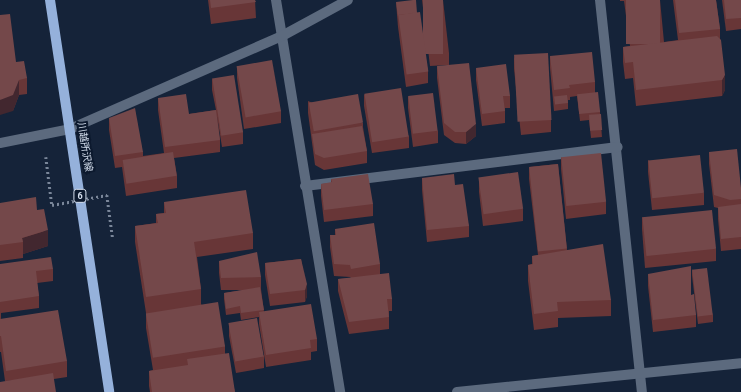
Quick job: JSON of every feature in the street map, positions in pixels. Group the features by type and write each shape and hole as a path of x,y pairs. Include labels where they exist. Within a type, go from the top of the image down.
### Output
{"main road":[{"name":"川越所沢線","path":"50,0 110,392"}],"street":[{"path":"276,0 305,186 340,392"},
{"path":"0,143 70,129 282,36 348,0"},
{"path":"600,0 618,147 642,392"},
{"path":"305,186 618,147"},
{"path":"457,392 741,363"}],"path":[{"path":"46,157 52,205 107,196 113,240"}],"building":[{"path":"210,0 255,0 256,2 211,8"},
{"path":"416,0 417,13 398,15 398,17 396,2"},
{"path":"423,0 443,0 443,54 423,54"},
{"path":"626,0 660,0 660,44 626,44"},
{"path":"675,0 716,0 720,29 679,33"},
{"path":"724,0 741,0 741,18 726,19"},
{"path":"420,12 428,71 407,74 398,15"},
{"path":"10,14 16,62 24,61 27,78 19,80 13,95 0,100 0,15"},
{"path":"717,36 721,40 725,75 722,80 636,90 633,62 625,63 623,47"},
{"path":"592,52 595,82 569,85 570,88 554,90 550,56"},
{"path":"548,53 552,120 518,122 514,55"},
{"path":"272,60 281,111 246,117 237,66"},
{"path":"469,63 476,124 466,132 455,132 444,123 437,66"},
{"path":"506,64 510,96 503,96 505,111 482,114 476,68"},
{"path":"234,75 243,132 221,136 212,78"},
{"path":"401,88 409,136 372,142 364,94"},
{"path":"598,92 600,112 579,114 577,94"},
{"path":"433,93 438,131 413,134 408,96"},
{"path":"186,94 189,114 216,110 220,140 165,147 158,98"},
{"path":"358,94 363,123 314,131 309,103"},
{"path":"567,95 568,103 555,105 554,97"},
{"path":"135,108 143,152 115,156 109,118"},
{"path":"601,114 602,130 590,131 589,115"},
{"path":"362,126 367,151 324,158 315,154 312,134"},
{"path":"737,149 741,199 730,200 714,195 709,152"},
{"path":"173,152 177,176 126,184 123,160"},
{"path":"601,153 606,202 566,206 561,157"},
{"path":"700,155 704,193 652,198 648,160"},
{"path":"558,164 567,249 538,252 529,167"},
{"path":"518,172 523,209 484,214 478,178"},
{"path":"368,174 373,204 324,210 321,184 332,182 331,179"},
{"path":"454,174 455,185 463,184 469,226 427,230 422,178"},
{"path":"246,190 253,233 194,242 201,289 146,297 135,226 158,223 156,214 166,213 164,202"},
{"path":"36,197 37,210 44,209 48,230 22,238 23,242 0,245 0,203"},
{"path":"741,204 741,237 721,239 718,207"},
{"path":"712,210 716,249 646,256 642,217"},
{"path":"374,223 380,264 351,269 350,265 334,264 330,235 336,235 335,229"},
{"path":"603,244 611,300 557,302 558,311 534,314 528,265 533,264 532,256"},
{"path":"257,252 261,277 221,278 219,261"},
{"path":"51,257 53,269 36,271 39,296 0,302 0,264"},
{"path":"301,259 307,284 305,290 270,294 265,263"},
{"path":"691,266 691,295 694,294 696,315 653,320 648,274"},
{"path":"707,268 713,315 698,316 692,270"},
{"path":"389,273 392,299 387,299 389,317 349,322 338,279"},
{"path":"260,287 264,310 241,313 240,306 226,309 224,293"},
{"path":"218,302 225,346 153,358 146,313"},
{"path":"311,304 317,339 310,340 311,348 266,355 259,312"},
{"path":"58,310 67,361 6,371 0,336 0,319"},
{"path":"257,318 264,356 235,361 228,323"},
{"path":"229,353 235,392 152,392 149,371 188,365 187,359"},
{"path":"53,373 56,392 0,392 0,382"}]}
